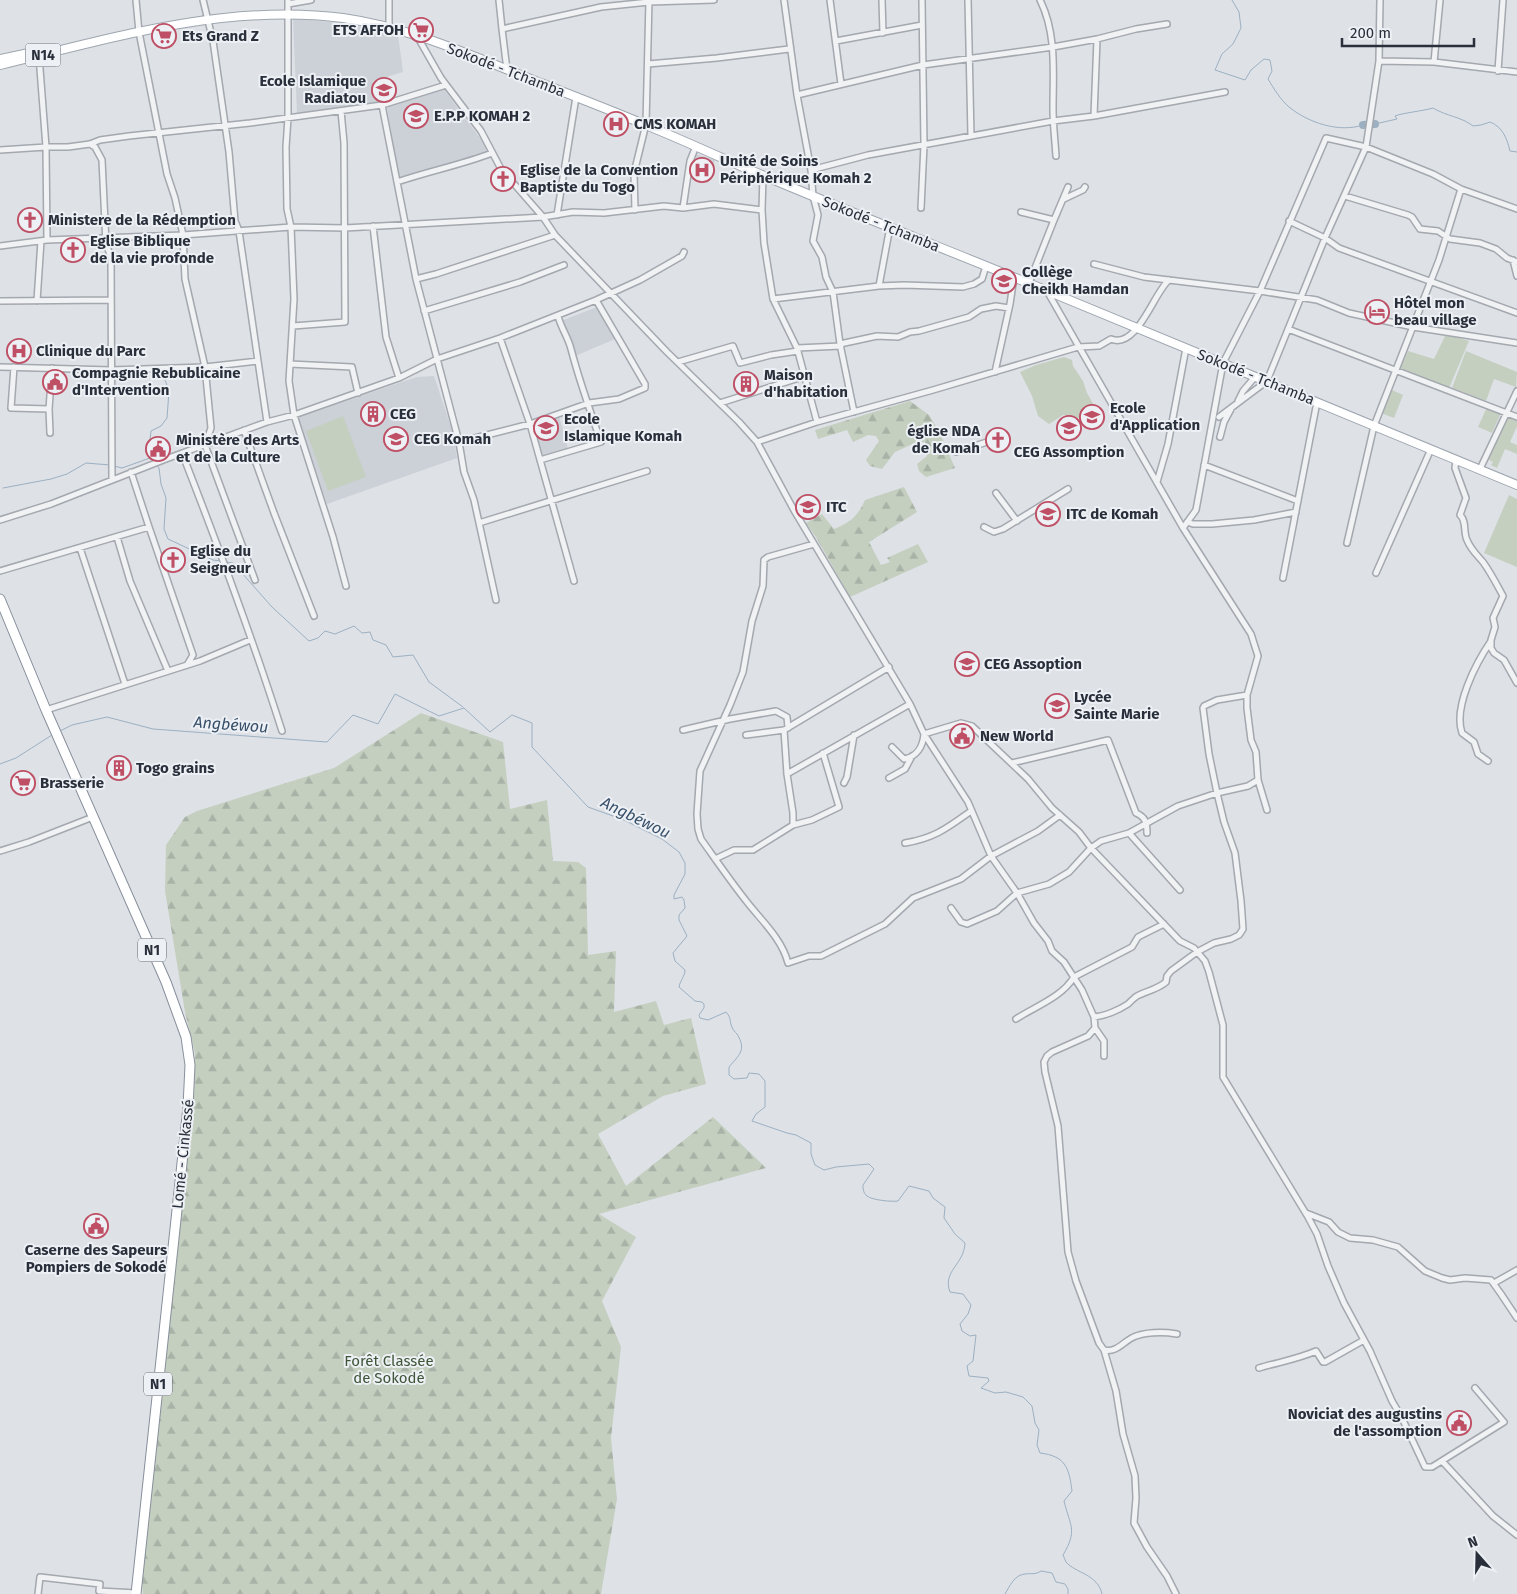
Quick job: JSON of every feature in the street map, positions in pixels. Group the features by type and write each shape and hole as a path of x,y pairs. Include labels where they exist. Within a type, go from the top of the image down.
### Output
{"highway":[{"name":"Lomé - Cinkassé","path":"0,600 46,710 170,990 186,1037 190,1065 185,1140 136,1594"}],"main road":[{"name":"Sokodé - Tchamba","path":"0,65 139,32 207,20 287,14 344,18 389,28 417,36 646,124 762,175 1029,283 1517,485"},
{"name":"Sokodé - Tchamba","path":"0,59 68,45 85,44"}],"street":[{"path":"136,0 139,32 158,133 183,235 185,278 205,367 211,428 205,445 255,580"},
{"path":"203,0 213,41 225,126 235,220 239,231 267,422"},
{"path":"311,0 288,2 287,14 287,209 291,227 294,266 293,326 289,382 294,415 330,528 346,586"},
{"path":"389,0 389,28"},
{"path":"499,0 507,70"},
{"path":"502,29 601,7 649,1 714,0"},
{"path":"784,0 797,95 811,170 813,196 818,215 813,241 822,258 826,277 833,292 854,412"},
{"path":"830,0 841,84"},
{"path":"882,0 883,34"},
{"path":"921,208 924,145 922,0"},
{"path":"968,0 971,136"},
{"path":"1040,0 1053,47 1053,121 1056,156"},
{"path":"1219,417 1267,381 1366,147 1379,61 1380,0"},
{"path":"1434,62 1440,0"},
{"path":"1498,70 1503,0"},
{"path":"635,210 634,173 646,124 649,1"},
{"path":"797,95 923,65 1053,47 1167,24"},
{"path":"836,42 922,25"},
{"path":"417,36 446,84 480,131 501,169 543,217 555,235 757,442 814,544 889,667 924,734 972,811 991,856 1052,951 1064,962 1086,998 1094,1017 1095,1028 1104,1040 1104,1056"},
{"path":"1094,116 1097,39"},
{"path":"648,64 790,49"},
{"path":"37,301 44,241 46,146 39,56"},
{"path":"1379,61 1434,62 1517,72"},
{"path":"0,150 46,146 68,147 90,144 100,140 225,126 382,105 446,84"},
{"path":"811,170 868,155 1225,92"},
{"path":"557,215 576,97"},
{"path":"382,105 416,279 459,442 464,472 480,523 496,600"},
{"path":"293,326 345,322 344,142 341,111"},
{"path":"1183,528 1196,510 1223,363 1260,291 1326,138 1366,147 1433,174 1461,189 1517,210"},
{"path":"90,144 95,147 102,160 106,244 111,257 112,480"},
{"path":"683,208 690,161 696,146"},
{"path":"398,182 421,173 469,162 492,153"},
{"path":"762,175 764,243 773,299 797,350 817,422"},
{"path":"1029,283 1068,187"},
{"path":"1064,199 1083,190 1085,187"},
{"path":"1347,543 1374,426 1430,281 1461,189"},
{"path":"1345,196 1408,215 1412,217 1420,229 1438,231 1446,237 1496,249 1507,258 1515,261 1517,276"},
{"path":"0,246 44,241 183,235 291,227 344,228 543,217 573,212 635,210 664,206 683,208 714,204 762,210"},
{"path":"1021,212 1054,220"},
{"path":"1289,221 1326,238 1339,248 1517,312"},
{"path":"373,226 386,337 399,378"},
{"path":"879,286 889,232"},
{"path":"416,279 459,267 555,235"},
{"path":"0,520 51,504 244,430 358,394 399,378 437,359 558,316 640,280 682,256 684,252"},
{"path":"1094,264 1140,276 1317,300 1349,313 1413,327 1517,343"},
{"path":"424,311 520,282 564,265"},
{"path":"773,299 879,286 963,287 974,284 982,278 986,266"},
{"path":"995,372 1010,308 1014,277"},
{"path":"757,442 817,422 995,372 1078,346 1099,346 1111,339 1116,341 1122,340 1144,321 1150,306 1164,284 1169,280"},
{"path":"1046,290 1183,528 1251,634 1258,656 1246,695 1251,740 1256,752 1258,780 1267,810"},
{"path":"0,301 111,300"},
{"path":"459,442 530,424 589,403 619,398 645,388 645,384 596,300"},
{"path":"678,362 733,346 740,364 771,355 841,345 877,336 898,337 910,332 969,317 981,309 996,306 1010,308"},
{"path":"540,460 601,442 558,316"},
{"path":"1288,329 1517,417"},
{"path":"500,338 530,424 574,581"},
{"path":"1157,482 1168,444 1186,348"},
{"path":"0,367 111,370 205,367 258,361"},
{"path":"290,364 352,367 358,394"},
{"path":"14,367 12,408 49,409"},
{"path":"50,433 49,409 52,368"},
{"path":"720,403 805,376"},
{"path":"1220,436 1231,408 1255,377"},
{"path":"1480,469 1517,391"},
{"path":"1283,578 1317,402"},
{"path":"1214,413 1224,422"},
{"path":"244,430 314,616"},
{"path":"956,452 987,442"},
{"path":"1376,573 1430,449"},
{"path":"182,453 262,668 282,731"},
{"path":"1456,460 1455,468 1466,498 1460,515 1464,518 1466,539 1472,551 1492,574 1503,596 1493,618 1494,627 1491,648 1494,654 1504,660 1517,683"},
{"path":"1204,465 1298,501"},
{"path":"480,523 648,471"},
{"path":"132,472 148,527 193,655 200,661"},
{"path":"984,527 994,532 1003,529 1068,489"},
{"path":"996,493 1017,521"},
{"path":"1187,522 1193,524 1212,524 1254,520 1296,512"},
{"path":"0,571 148,527"},
{"path":"117,537 130,581 168,671"},
{"path":"814,544 768,557 764,560 763,586 752,621 742,672 702,765 698,784 698,829 701,839 748,904 764,921 788,963 809,956 820,956 885,924 913,898 961,879 991,856 1038,831 1060,815"},
{"path":"80,548 125,684"},
{"path":"46,710 200,661 250,640"},
{"path":"1488,761 1478,754 1474,742 1462,733 1460,709 1471,676 1491,641"},
{"path":"187,665 193,655"},
{"path":"746,735 786,729 889,667"},
{"path":"1094,1017 1114,1011 1127,1005 1136,997 1160,987 1166,982 1167,976 1197,952 1214,943 1239,935 1243,929 1235,853 1224,822 1217,793 1209,754 1203,708 1217,700 1246,695"},
{"path":"787,774 910,704"},
{"path":"683,730 722,720 776,711 786,717 787,774 793,825"},
{"path":"924,734 953,725 965,724 972,726 1028,778 1052,808 1079,832 1091,848 1180,941 1194,948 1204,961 1209,972 1223,1025 1223,1078 1317,1234 1344,1303 1364,1340 1392,1402 1402,1418 1425,1467 1432,1467 1504,1422 1475,1388"},
{"path":"889,778 905,769 912,756 922,745 924,734"},
{"path":"844,783 847,777 854,735"},
{"path":"1012,763 1108,740 1136,813 1143,816 1147,823 1147,833"},
{"path":"892,747 904,759 912,756"},
{"path":"715,859 734,850 753,850 793,825 812,820 839,807 823,753"},
{"path":"951,908 961,922 967,924 997,911 1017,894 1049,884 1069,872 1091,848 1101,841 1129,833 1178,806 1217,793 1248,786 1258,780"},
{"path":"905,843 923,840 937,834 972,811"},
{"path":"0,851 29,842 94,816"},
{"path":"1129,833 1180,890"},
{"path":"985,842 993,849 1015,843"},
{"path":"1016,1019 1035,1006 1048,1001 1069,986 1074,977 1132,947 1138,937 1164,924"},
{"path":"1095,1028 1088,1036 1052,1052 1044,1062 1058,1126 1068,1252 1076,1281 1104,1350 1116,1391 1123,1434 1135,1476 1134,1523 1176,1594"},
{"path":"1306,1213 1329,1222 1338,1232 1350,1238 1378,1241 1398,1247 1425,1271 1442,1278 1450,1280 1465,1278 1487,1279 1494,1283 1517,1318"},
{"path":"1494,1283 1517,1270"},
{"path":"1104,1350 1113,1350 1134,1336 1177,1334"},
{"path":"1259,1368 1297,1359 1316,1351 1323,1362 1325,1362 1364,1340"},
{"path":"1442,1461 1493,1516 1517,1534"},
{"path":"38,1594 40,1577 100,1584 99,1590 103,1593 136,1594"}],"shaded area":[{"path":"293,18 355,25 398,35 403,72 373,81 378,103 297,113"},
{"path":"443,88 491,153 399,178 387,107"},
{"name":"Unité de Soins Périphérique Komah 2","path":"695,154 715,160 708,183 690,179"},
{"path":"597,307 615,339 575,356 561,321"},
{"name":"CEG Komah","path":"434,376 452,430 457,458 327,504 298,417 417,377"},
{"name":"CEG Komah","path":"559,416 568,449 542,457 533,426"}],"green space":[{"path":"1446,334 1469,341 1449,388 1400,369 1408,351 1434,359"},
{"path":"1466,351 1517,372 1516,387 1494,379 1486,401 1452,388"},
{"path":"1064,357 1072,360 1073,366 1083,381 1095,407 1092,411 1070,422 1066,415 1063,415 1049,424 1038,416 1032,396 1020,372"},
{"path":"1390,389 1403,395 1394,418 1381,413"},
{"path":"910,401 929,415 940,433 955,468 926,477 919,471 917,464 927,456 925,442 917,442 895,452 882,469 870,466 866,460 879,441 876,436 868,435 853,442 847,430 818,439 815,430"},
{"path":"1487,407 1501,413 1492,433 1478,427"},
{"path":"343,416 366,477 328,491 306,431"},
{"path":"1506,417 1517,421 1517,426 1510,442 1517,445 1517,454 1505,449 1497,468 1491,465 1493,462 1487,459"},
{"path":"904,487 917,512 869,542 881,565 890,562 887,558 918,544 928,562 850,597 806,523 822,514 834,529 853,518 865,500"},
{"path":"1509,495 1517,499 1517,567 1484,553"},
{"name":"Forêt Classée de Sokodé","path":"421,713 503,742 510,809 547,800 553,861 578,862 586,868 588,955 616,951 614,1012 656,1001 664,1025 691,1018 706,1084 663,1096 598,1134 626,1186 713,1117 766,1168 599,1214 636,1237 602,1301 621,1347 611,1438 617,1499 601,1594 143,1594 142,1580 194,1099 195,1053 185,1012 165,891 166,845 185,817 197,811 334,768"}],"waterway":[{"path":"1232,0 1239,12 1241,28 1233,44 1222,54 1215,70 1245,80 1251,70 1264,59 1270,60 1272,71 1268,79 1283,101 1297,113 1315,122 1334,127 1344,128 1363,125"},
{"path":"1375,124 1397,119 1395,116 1398,115 1433,108 1473,126 1490,122 1494,124 1504,134 1510,151 1517,152"},
{"path":"1363,125 1375,124"},
{"path":"150,457 151,431 161,426 167,418 169,391 165,380 156,371"},
{"path":"114,466 122,468 150,458 153,461"},
{"path":"3,488 51,479 67,474 86,463 110,465"},
{"path":"156,464 159,468 161,484 166,498 164,529 168,539 213,560 221,561"},
{"path":"225,562 233,563 272,607 309,641 318,638 325,631 335,634 354,626 362,633 370,632 373,640 386,645 393,657 413,655 429,682 463,707"},
{"name":"Angbéwou","path":"60,731 72,725 107,717 153,729 327,742 353,715 378,724 395,694 439,716 464,708 490,732 512,715 532,723 532,747 588,807 624,820 662,839 679,852 685,863 685,874 674,895 674,899 682,897 684,900 685,908 679,915 679,920 687,936 673,953 675,961 685,970 679,987 695,1001 704,1004 704,1008 699,1015 700,1018 708,1020 726,1012 729,1016 732,1028 737,1034 742,1048 739,1056 729,1067 729,1075 734,1079 747,1078 749,1073 759,1074 765,1081 765,1107 756,1114 752,1121 796,1135 811,1143 811,1154 815,1165 824,1170 869,1164 874,1169 863,1185 865,1193 869,1197 898,1201 909,1186 929,1191 933,1198 945,1207 944,1218 955,1234 965,1243 964,1251 951,1273 948,1285 950,1292 963,1294 971,1305 968,1314 960,1324 962,1331 970,1336 976,1335 973,1361 967,1366 969,1376 988,1378 989,1381 981,1388 995,1393 1006,1392 1023,1397 1032,1406 1035,1423 1039,1430 1037,1445 1040,1453 1060,1460 1067,1469 1071,1483 1072,1491 1064,1501 1070,1522 1071,1534 1068,1547 1063,1555 1070,1566 1096,1582 1102,1594"},
{"name":"Angbéwou","path":"0,764 16,758 52,735"},
{"path":"1005,1594 1018,1576 1041,1571 1052,1573 1056,1582 1065,1584 1068,1594"}],"place":[{"name":"ETS AFFOH","path":"421,30"},
{"name":"Ets Grand Z","path":"164,36"},
{"name":"Ecole Islamique Radiatou","path":"384,90"},
{"name":"E.P.P KOMAH 2","path":"416,116"},
{"name":"CMS KOMAH","path":"616,124"},
{"name":"Unité de Soins Périphérique Komah 2","path":"702,170"},
{"name":"Eglise de la Convention Baptiste du Togo","path":"503,179"},
{"name":"Ministere de la Rédemption","path":"30,220"},
{"name":"Eglise Biblique de la vie profonde","path":"73,250"},
{"name":"Collège Cheikh Hamdan","path":"1004,281"},
{"name":"Hôtel mon beau village","path":"1377,312"},
{"name":"Clinique du Parc","path":"19,351"},
{"name":"Compagnie Rebublicaine d'Intervention","path":"55,382"},
{"name":"Maison d'habitation","path":"746,384"},
{"name":"CEG","path":"373,414"},
{"name":"Ecole d'Application","path":"1092,417"},
{"name":"Ecole Islamique Komah","path":"546,428"},
{"name":"CEG Assomption","path":"1069,428"},
{"name":"CEG Komah","path":"396,439"},
{"name":"église NDA de Komah","path":"998,440"},
{"name":"Ministère des Arts et de la Culture","path":"158,449"},
{"name":"ITC","path":"808,507"},
{"name":"ITC de Komah","path":"1048,514"},
{"name":"Eglise du Seigneur","path":"173,560"},
{"name":"CEG Assoption","path":"967,664"},
{"name":"Lycée Sainte Marie","path":"1057,706"},
{"name":"New World","path":"962,736"},
{"name":"Togo grains","path":"119,768"},
{"name":"Brasserie","path":"23,783"},
{"name":"Caserne des Sapeurs Pompiers de Sokodé","path":"96,1226"},
{"name":"Noviciat des augustins de l'assomption","path":"1459,1423"}]}
